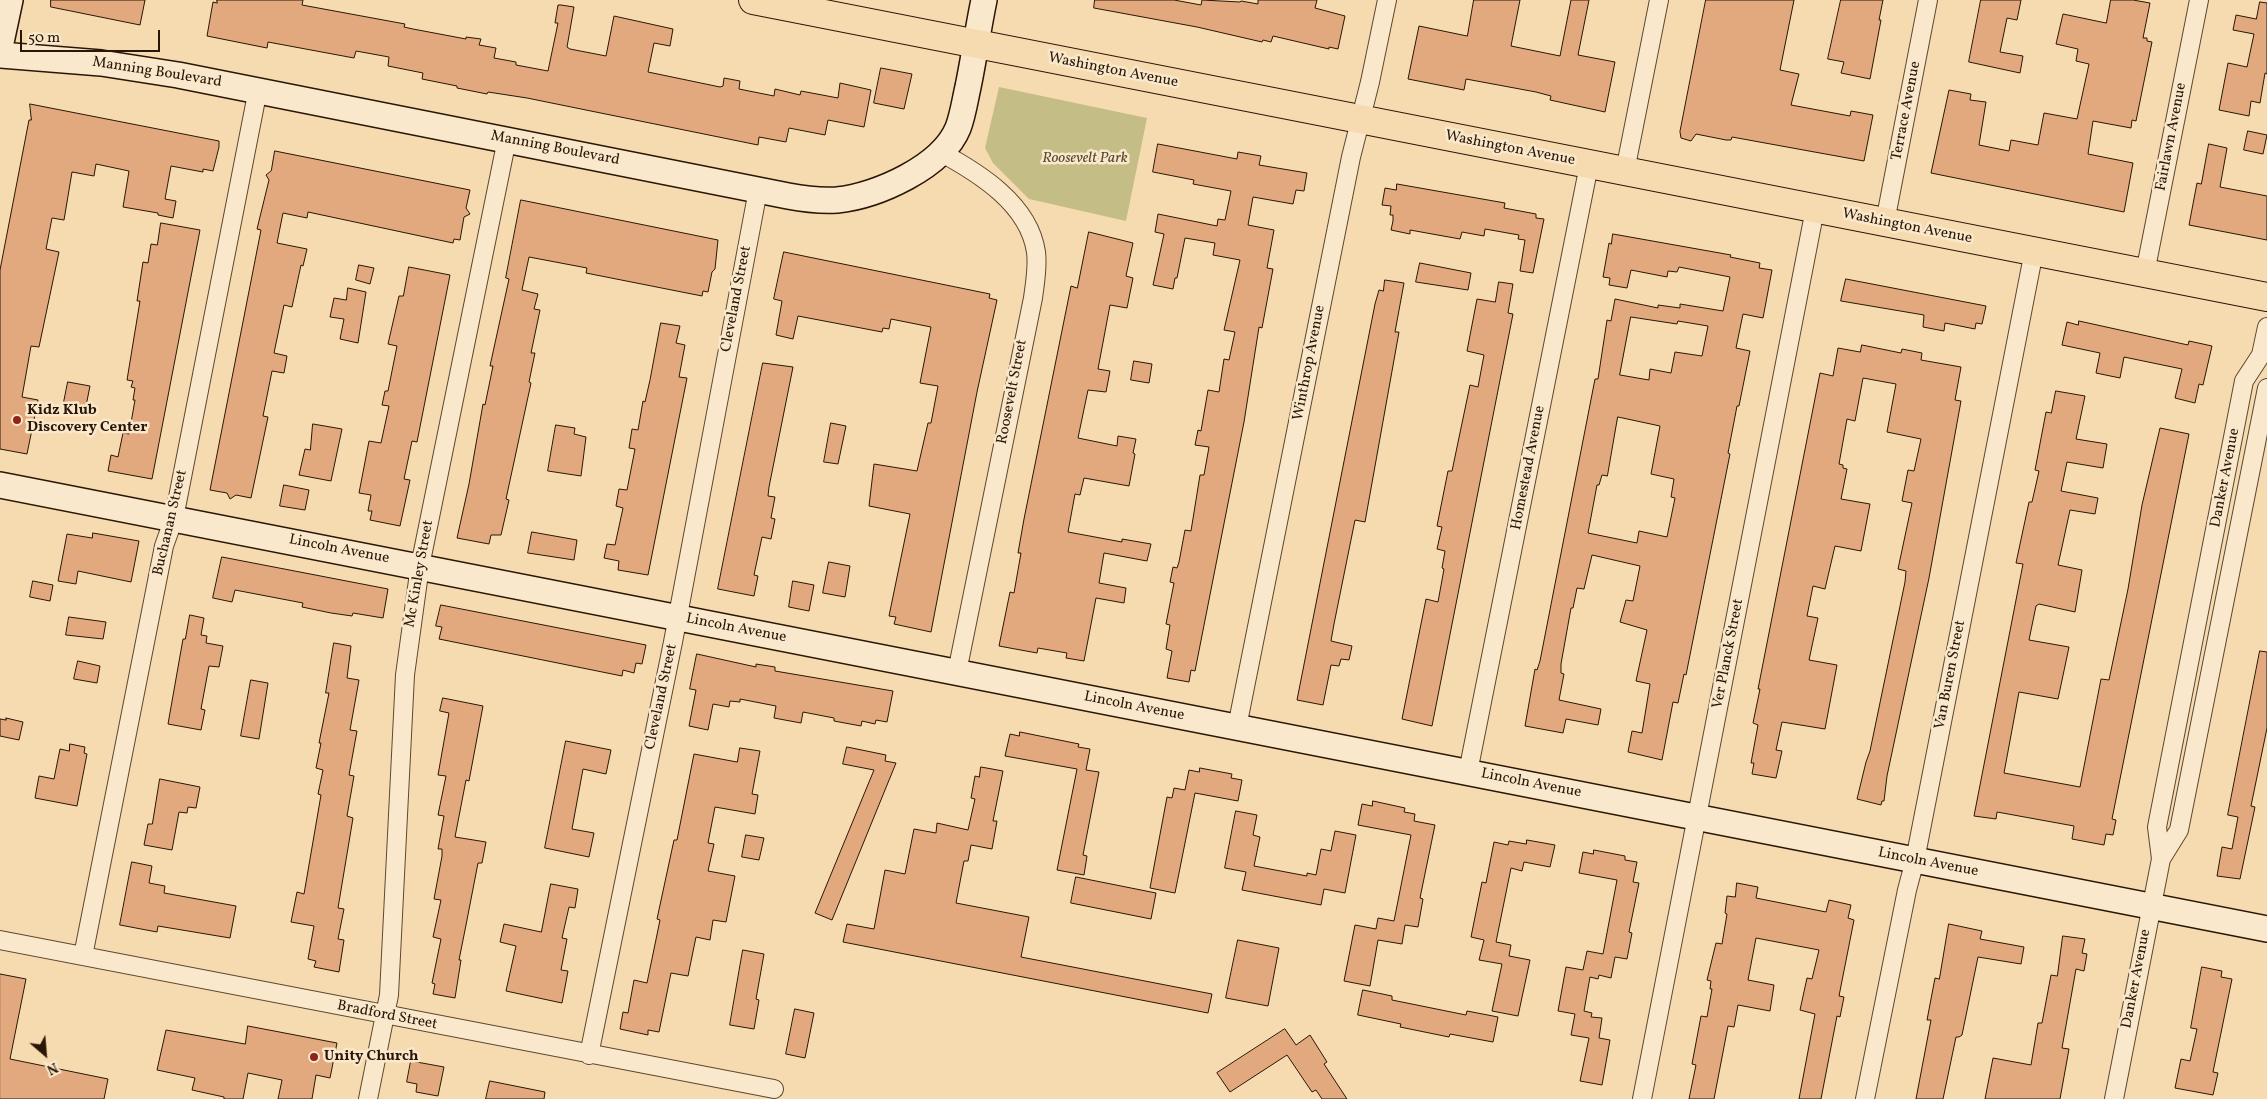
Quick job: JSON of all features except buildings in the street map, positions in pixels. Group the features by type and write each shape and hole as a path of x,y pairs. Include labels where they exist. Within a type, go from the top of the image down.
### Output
{"main road":[{"name":"Washington Avenue","path":"753,0 2267,297"}],"street":[{"path":"0,47 10,0"},
{"name":"Manning Boulevard","path":"0,55 139,68 258,89 758,190 820,200 837,200 859,196 880,189 914,172 940,152 958,128 984,0"},
{"name":"Winthrop Avenue","path":"1237,727 1351,157 1362,120 1387,0"},
{"path":"1626,171 1659,0"},
{"name":"Terrace Avenue","path":"1885,222 1928,0"},
{"name":"Fairlawn Avenue","path":"2145,273 2199,0"},
{"name":"Buchanan Street","path":"83,956 164,546 174,518 258,89"},
{"name":"Mc Kinley Street","path":"368,1099 389,989 405,675 420,566 507,139"},
{"name":"Roosevelt Street","path":"940,152 963,164 1008,199 1028,228 1034,245 1036,262 1033,298 957,672"},
{"name":"Homestead Avenue","path":"1468,772 1590,165"},
{"name":"Cleveland Street","path":"589,1055 678,617 758,190"},
{"name":"Ver Planck Street","path":"1642,1099 1815,209"},
{"name":"Van Buren Street","path":"1865,1099 1905,899 1915,860 2034,251"},
{"name":"Danker Avenue","path":"2267,327 2262,355 2267,380"},
{"name":"Danker Avenue","path":"2161,859 2156,827 2244,381 2262,355"},
{"name":"Danker Avenue","path":"2114,1099 2161,859 2179,830 2267,388"},
{"name":"Lincoln Avenue","path":"0,485 2267,929"},
{"path":"2201,606 2224,610"},
{"name":"Bradford Street","path":"0,940 774,1090"}],"green space":[{"name":"Roosevelt Park","path":"999,87 1147,118 1126,221 1029,199 993,163 985,148"}],"place":[{"name":"Kidz Klub Discovery Center","path":"17,420"},
{"name":"Unity Church","path":"314,1057"}]}
